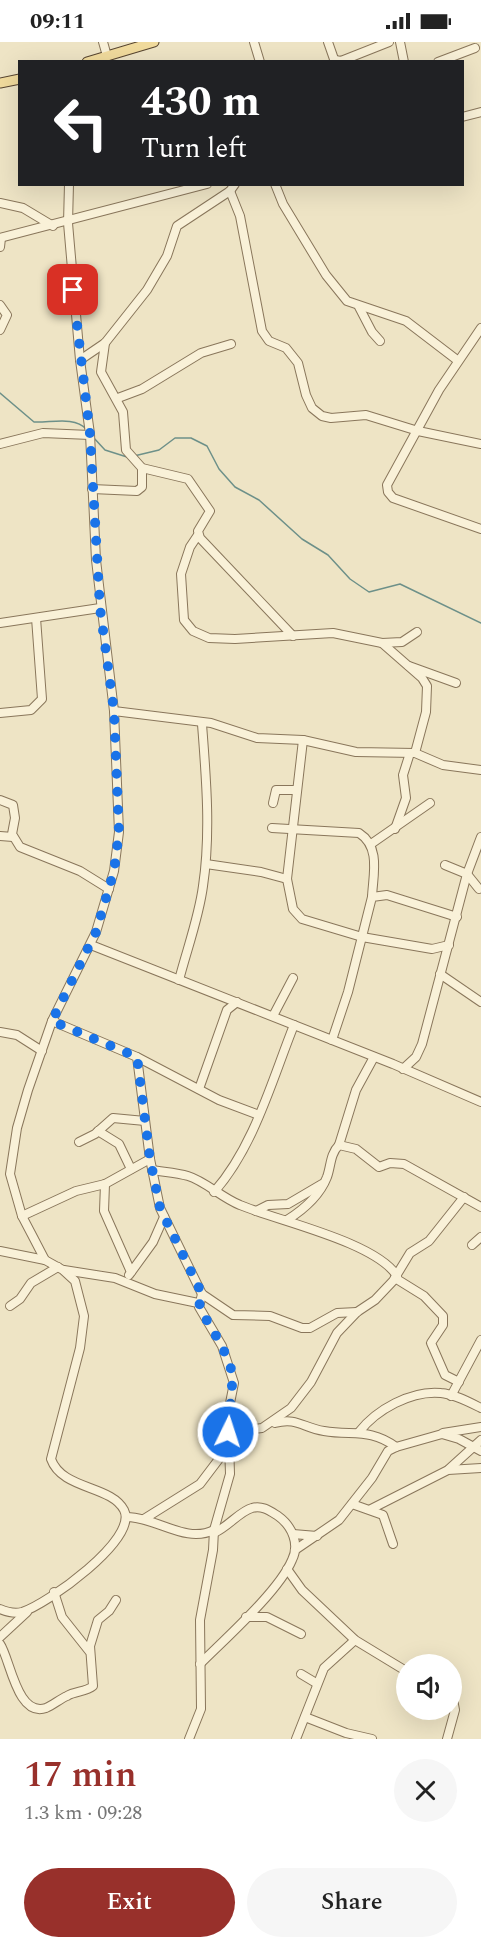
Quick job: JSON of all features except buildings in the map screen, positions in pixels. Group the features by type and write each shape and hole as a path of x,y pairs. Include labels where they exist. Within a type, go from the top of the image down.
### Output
{"main road":[{"path":"94,60 154,42"},
{"path":"0,83 18,79"}],"street":[{"path":"103,42 107,56"},
{"path":"254,42 259,60"},
{"path":"328,42 335,60"},
{"path":"344,60 389,42"},
{"path":"400,42 404,60"},
{"path":"443,60 476,48"},
{"path":"477,113 481,118"},
{"path":"45,1260 22,1216 10,1174 20,1119 52,1021 91,945 109,889 114,871 119,832 114,711 100,608 90,437 80,360 68,223 69,186"},
{"path":"0,241 200,186"},
{"path":"276,186 283,204 326,275 347,301 405,321 457,360"},
{"path":"80,360 105,343 156,274 167,256 177,226 233,188 262,331 269,342 286,348 298,363 306,395 312,408 327,418 366,415 418,431 481,444"},
{"path":"0,203 23,208 53,226"},
{"path":"0,305 7,315 0,330"},
{"path":"359,307 372,332 380,341"},
{"path":"480,332 457,360 387,485 388,492 399,500 481,529"},
{"path":"105,343 101,372 118,398 124,418 126,450 131,459 142,468 188,479 210,511 190,547 181,574 184,620 193,632 200,636 218,638 266,639 333,633 382,643 402,642 417,632"},
{"path":"118,398 142,389 201,353 231,344"},
{"path":"0,444 57,431 90,437"},
{"path":"92,489 137,491 142,487 142,468"},
{"path":"198,535 293,636"},
{"path":"0,623 100,608"},
{"path":"0,713 31,710 42,699 36,618"},
{"path":"382,643 402,663 422,678 428,695 412,753 403,775 406,798 395,829"},
{"path":"402,663 456,683"},
{"path":"114,711 225,726 257,738 303,740 356,752 412,753 443,765 481,770"},
{"path":"179,980 203,887 206,864 207,793 202,724"},
{"path":"303,740 295,790 294,829 287,879 290,903 299,917 362,937 432,949 449,945"},
{"path":"273,803 276,790 295,790"},
{"path":"0,800 13,805 13,837"},
{"path":"371,844 430,803"},
{"path":"272,828 359,833 374,850 372,897 332,1040"},
{"path":"0,836 13,837 27,850 80,871 109,889"},
{"path":"403,1069 416,1057 422,1044 467,874 481,837"},
{"path":"206,864 261,872 287,879"},
{"path":"445,865 467,874 480,889"},
{"path":"463,891 480,889"},
{"path":"372,897 387,895 413,901 457,917"},
{"path":"91,945 273,1016 481,1102"},
{"path":"440,974 481,1002"},
{"path":"273,1016 294,978"},
{"path":"199,1089 227,1010 237,1002"},
{"path":"52,1021 137,1057 219,1100 259,1115"},
{"path":"214,1192 228,1176 259,1115 294,1025"},
{"path":"0,1032 17,1035 42,1052"},
{"path":"137,1057 150,1159 164,1217 202,1294 233,1315 270,1316 302,1328 310,1328 337,1313 357,1312"},
{"path":"287,1220 300,1211 324,1184 332,1154 339,1145 356,1090 374,1057"},
{"path":"79,1142 98,1131 113,1118 145,1121"},
{"path":"98,1131 119,1144 131,1169"},
{"path":"339,1145 356,1149 379,1167 390,1163 404,1164 481,1207"},
{"path":"22,1216 76,1191 105,1184 150,1159"},
{"path":"152,1170 187,1176 214,1192 359,1248 386,1264 396,1277 424,1296 443,1316 443,1325 431,1343 445,1375 459,1382"},
{"path":"105,1184 104,1211 131,1272"},
{"path":"256,1210 268,1205 288,1204 324,1184"},
{"path":"270,1424 291,1408 302,1394 337,1333 357,1312 375,1300 396,1277 410,1253 429,1241 464,1197"},
{"path":"125,1281 153,1242 164,1217"},
{"path":"472,1245 481,1237"},
{"path":"0,1251 45,1260 61,1269 75,1281 84,1316 80,1348 51,1459 63,1475 116,1502 124,1509 126,1517 118,1537 94,1565 30,1609 0,1637"},
{"path":"10,1306 20,1299 31,1282 61,1269 125,1281 155,1294 198,1303"},
{"path":"189,1739 201,1709 200,1620 214,1531 230,1474 228,1432 233,1374 222,1346 198,1303 202,1294"},
{"path":"451,1396 481,1340"},
{"path":"359,1432 373,1415 423,1394 451,1396 481,1408"},
{"path":"228,1432 257,1429 291,1419 325,1432 359,1432 379,1436 396,1447"},
{"path":"295,1550 339,1520 372,1478 381,1460 396,1447 451,1430 481,1427"},
{"path":"442,1434 459,1439 481,1451"},
{"path":"371,1509 448,1470 481,1440"},
{"path":"144,1519 200,1484 228,1447"},
{"path":"448,1470 481,1468"},
{"path":"352,1503 383,1515 393,1544"},
{"path":"126,1517 144,1519 192,1534 204,1535 254,1507 267,1510 283,1520 293,1534 295,1550 287,1569 246,1617 200,1664"},
{"path":"293,1534 317,1536"},
{"path":"287,1569 302,1590 356,1640 396,1665"},
{"path":"54,1592 62,1617 89,1651"},
{"path":"0,1644 7,1655 11,1677 20,1695 41,1708 93,1686 89,1651 98,1620 109,1611 116,1600"},
{"path":"0,1609 14,1613 30,1609"},
{"path":"246,1617 267,1617 301,1634"},
{"path":"296,1739 316,1683 333,1659 356,1640"},
{"path":"301,1674 316,1683"},
{"path":"305,1717 346,1733 372,1739"},
{"path":"447,1739 452,1720"}],"waterway":[{"path":"0,393 34,422 69,421 86,429"},
{"path":"93,437 105,450 127,457"},
{"path":"134,456 159,450 175,438 191,438 207,446 219,469 235,487 259,500 302,539 328,555 350,579 369,592 400,584 481,623"}],"route":[{"path":"73,290 90,434 100,608 114,711 119,832 114,871 96,932 59,1002 52,1021 109,1043 137,1057 150,1159 160,1208 195,1284 202,1294 198,1303 199,1307 222,1346 233,1374 228,1432"}]}
